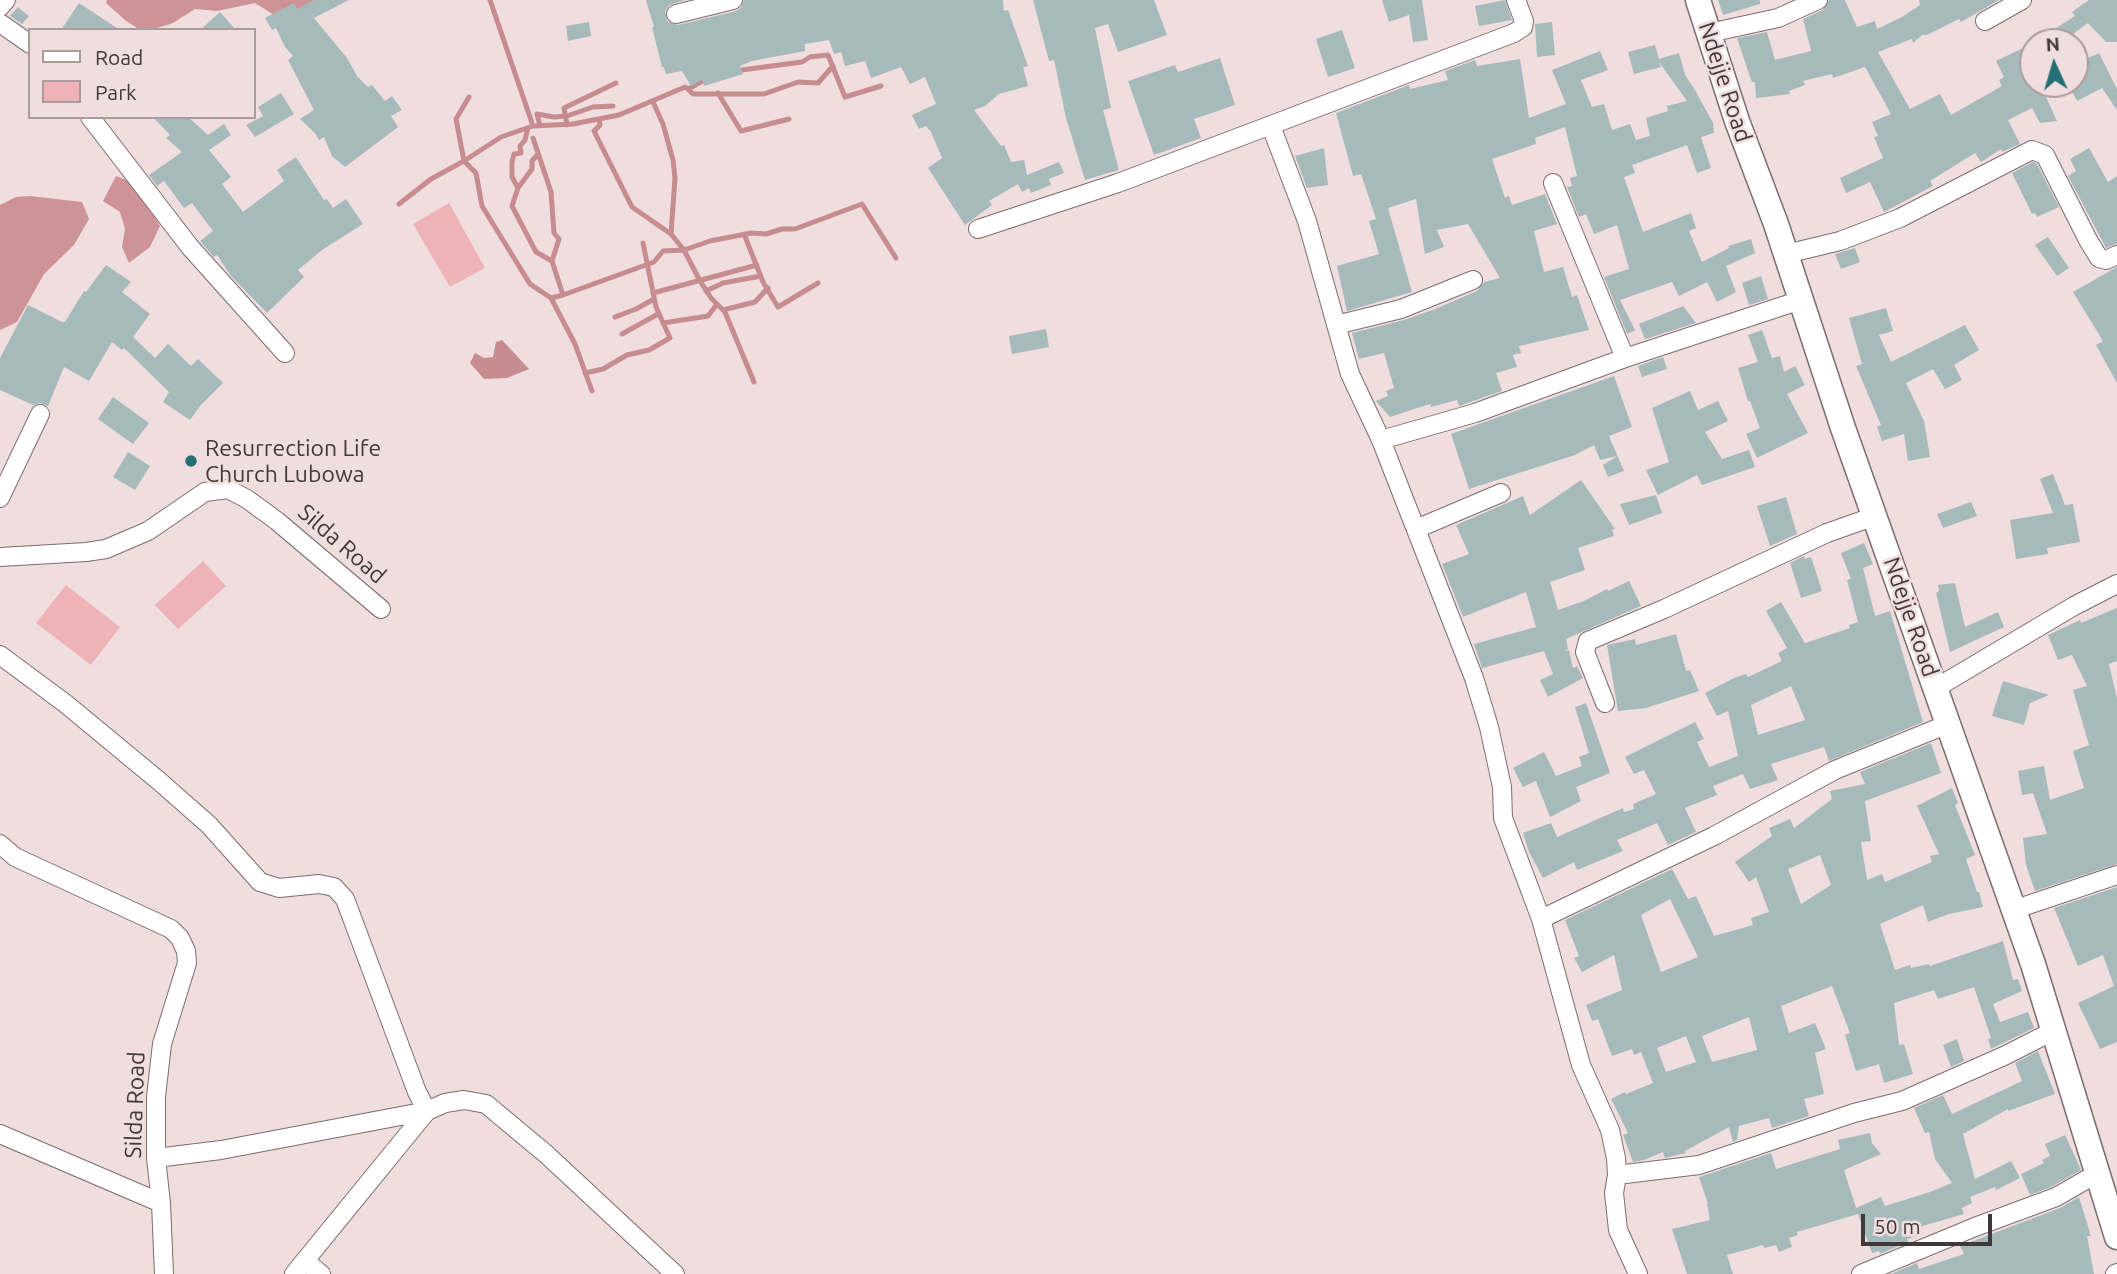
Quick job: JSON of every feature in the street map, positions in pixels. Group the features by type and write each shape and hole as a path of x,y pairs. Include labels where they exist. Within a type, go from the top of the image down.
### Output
{"street":[{"path":"0,7 6,0"},
{"path":"676,14 733,0"},
{"path":"978,229 1118,183 1514,33 1523,27 1524,21 1516,0"},
{"name":"Ndejje Road","path":"1698,0 1737,121 1786,254 2033,964 2096,1174 2111,1197 2117,1237"},
{"path":"1709,33 1778,18 1818,0"},
{"path":"1985,21 2022,0"},
{"path":"0,23 28,43"},
{"path":"92,119 190,247 285,353"},
{"path":"1271,126 1307,221 1350,374 1381,440 1474,678 1489,727 1502,787 1503,818 1541,919 1581,1065 1610,1130 1616,1158 1614,1194 1618,1230 1638,1274"},
{"path":"1786,254 1840,241 1900,218 2032,150 2045,155 2099,258 2106,260 2117,255"},
{"path":"1553,183 1625,358"},
{"path":"1336,325 1401,309 1473,281"},
{"path":"1381,440 1475,413 1625,358 1801,300"},
{"path":"0,498 40,414"},
{"name":"Silda Road","path":"0,557 106,549 148,531 205,492 228,489 277,521 381,609"},
{"path":"1416,529 1501,493"},
{"path":"1605,703 1585,652 1588,640 1664,609 1827,533 1875,516"},
{"path":"1936,688 2117,584"},
{"path":"0,655 76,712 159,781 209,825 260,882 279,888 319,884 334,887 345,899 417,1092 428,1111"},
{"path":"1541,919 1714,836 1835,770 1948,724"},
{"name":"Silda Road","path":"0,844 15,857 171,929 186,951 187,963 162,1044 156,1097 156,1158 164,1274"},
{"path":"2013,910 2117,875"},
{"path":"1617,1175 1699,1165 1902,1101 2053,1031"},
{"path":"156,1158 221,1150 428,1111 445,1102 464,1100 486,1104 593,1196 675,1274"},
{"path":"321,1274 300,1267 428,1111"},
{"path":"0,1134 161,1203"},
{"path":"1861,1274 1975,1227 2056,1198 2096,1174"}],"green space":[{"path":"449,203 485,268 450,287 413,224"},
{"path":"203,561 226,586 178,629 155,605"},
{"path":"66,585 120,627 91,665 36,623"}],"shaded area":[{"path":"107,0 318,0 310,9 274,15 255,3 217,11 195,9 173,23 157,28 137,28 106,3"},
{"path":"116,176 126,180 147,204 160,226 150,247 129,263 122,247 125,229 120,212 103,201"},
{"path":"16,197 82,202 89,219 74,245 44,274 17,322 0,330 0,205"},
{"path":"502,340 529,369 507,378 484,379 470,363 475,353 484,358 493,357 496,342"}],"building":[{"path":"314,0 349,0 314,18 347,58 357,76 368,87 372,85 385,101 392,96 402,110 391,116 398,127 345,167 332,156 324,137 319,140 300,119 314,110 288,60 293,56 285,47 276,28 272,30 265,18 294,3 297,9"},
{"path":"646,0 685,0 669,5 665,11 667,21 678,25 736,11 741,8 744,0 1003,0 1004,11 1008,10 1028,66 1023,67 1028,86 999,94 985,106 974,110 1001,146 1004,145 1011,162 1024,160 1027,175 1059,162 1064,173 1049,179 1051,185 1031,193 1029,188 1022,192 1018,184 989,201 992,205 965,225 928,168 942,158 931,132 926,126 919,129 912,115 936,104 925,77 910,84 901,67 871,78 865,61 845,66 841,52 834,54 829,40 805,44 805,51 752,61 740,66 743,74 704,86 702,80 691,86 682,71 666,74 662,67"},
{"path":"1033,0 1154,0 1167,35 1118,52 1108,24 1095,28 1111,108 1103,110 1119,170 1085,180 1066,118 1054,60 1049,61"},
{"path":"1382,0 1422,0 1428,40 1413,42 1409,15 1389,22"},
{"path":"1505,0 1512,20 1479,26 1475,6"},
{"path":"1718,0 1760,0 1760,4 1723,15"},
{"path":"1829,0 1845,0 1857,27 1875,21 1877,29 1920,5 1919,0 1999,0 1961,22 1959,19 1922,35 1913,43 1912,39 1878,52 1910,109 1940,94 1951,115 2002,86 1999,80 2004,77 1996,61 2019,50 2019,98 2046,98 2057,121 2040,123 2032,108 2008,120 2020,144 2002,152 2001,149 1981,162 1975,153 1930,181 1933,186 1884,212 1870,182 1846,193 1840,178 1883,158 1874,137 1878,136 1872,122 1891,114 1865,67 1833,78 1832,74 1803,81 1805,85 1789,91 1790,94 1756,98 1755,82 1752,82 1737,38 1767,32 1775,60 1811,51 1803,19 1823,10"},
{"path":"2089,0 2117,0 2117,42 2106,42 2088,23 2081,28 2056,28 2075,16 2072,12"},
{"path":"79,3 117,28 62,28"},
{"path":"18,7 29,16 22,24 10,16"},
{"path":"220,12 234,28 202,28"},
{"path":"589,22 591,36 568,41 566,26"},
{"path":"1552,22 1555,55 1537,57 1535,24"},
{"path":"1342,30 1355,68 1328,77 1316,39"},
{"path":"1655,45 1659,59 1679,53 1685,75 1713,123 1714,133 1701,137 1711,168 1697,173 1687,145 1632,165 1635,173 1624,177 1643,232 1691,213 1696,228 1689,231 1702,262 1729,248 1728,246 1751,239 1755,253 1726,266 1736,292 1717,302 1707,282 1679,296 1672,282 1620,300 1635,330 1627,334 1604,277 1629,269 1617,225 1594,234 1586,214 1579,217 1567,187 1572,186 1570,178 1577,176 1565,127 1535,138 1536,144 1492,159 1505,198 1509,196 1512,205 1545,194 1557,224 1534,231 1544,272 1563,267 1572,297 1577,295 1589,330 1519,346 1521,353 1513,355 1517,367 1496,373 1502,391 1459,406 1457,400 1431,407 1430,404 1390,417 1376,401 1388,396 1386,391 1394,388 1384,353 1359,359 1352,333 1435,309 1477,291 1484,282 1500,278 1468,224 1437,230 1444,247 1425,254 1416,199 1388,208 1412,292 1347,311 1337,266 1379,254 1369,221 1376,219 1361,174 1353,176 1336,113 1409,85 1410,89 1448,80 1445,71 1475,60 1477,66 1520,59 1529,118 1566,104 1552,70 1600,51 1608,70 1581,80 1592,107 1604,104 1612,130 1630,124 1636,140 1650,136 1646,118 1668,111 1667,106 1687,101 1659,62 1661,67 1634,74 1628,52"},
{"path":"2099,53 2117,89 2117,110 2102,88 2089,95 2089,58"},
{"path":"1220,58 1235,105 1194,119 1201,138 1154,155 1128,81 1175,65 1178,72"},
{"path":"281,93 294,114 255,137 246,125 263,116 258,107"},
{"path":"155,119 190,119 208,135 224,124 231,135 209,150 231,177 222,184 243,212 284,181 277,170 296,157 324,200 327,199 333,208 346,199 363,224 322,250 298,270 304,277 267,313 231,276 217,255 214,257 200,241 213,231 192,203 184,208 164,181 157,186 149,175 182,152 166,138 170,135"},
{"path":"1324,148 1328,185 1307,188 1295,156"},
{"path":"2089,148 2108,182 2117,176 2117,244 2106,248 2068,176 2076,171 2070,159"},
{"path":"2033,162 2037,164 2059,207 2037,217 2035,213 2032,214 2012,173"},
{"path":"2048,237 2069,268 2057,276 2035,245"},
{"path":"1855,248 1860,262 1841,269 1835,254"},
{"path":"106,265 131,282 122,292 150,314 133,337 155,358 168,344 191,366 198,359 223,383 190,420 163,402 169,392 124,348 122,350 112,342 89,381 64,367 48,406 40,403 33,405 0,390 0,358 28,305 65,322 84,291 86,292"},
{"path":"2117,267 2117,383 2096,345 2103,341 2073,292"},
{"path":"1761,276 1768,299 1749,305 1742,283"},
{"path":"1683,306 1696,323 1645,339 1639,324"},
{"path":"1886,308 1893,331 1879,335 1891,362 1965,325 1979,350 1954,365 1962,380 1945,389 1933,369 1906,383 1924,421 1930,457 1908,461 1904,434 1882,441 1877,427 1881,425 1856,366 1862,364 1849,318"},
{"path":"1046,329 1049,347 1012,354 1009,336"},
{"path":"1762,330 1772,358 1780,356 1784,372 1795,366 1805,385 1787,394 1808,433 1757,458 1746,434 1760,428 1738,368 1758,362 1748,335"},
{"path":"1663,357 1667,369 1642,377 1638,366"},
{"path":"1614,376 1632,427 1609,436 1624,471 1608,477 1603,465 1617,456 1600,460 1594,445 1575,455 1469,489 1451,434"},
{"path":"1690,391 1698,410 1718,401 1728,421 1705,432 1722,459 1749,450 1755,467 1702,485 1697,475 1658,495 1646,470 1669,462 1652,408"},
{"path":"113,397 149,423 133,444 98,419"},
{"path":"128,452 150,466 135,490 113,477"},
{"path":"2053,474 2065,505 2073,504 2080,542 2047,548 2048,554 2016,559 2010,520 2053,513 2040,479"},
{"path":"1581,480 1615,529 1612,530 1614,536 1578,548 1585,570 1550,582 1558,610 1629,581 1641,606 1566,639 1568,649 1565,651 1569,650 1573,668 1577,666 1583,678 1548,697 1540,680 1553,674 1544,651 1482,668 1474,644 1536,627 1526,592 1463,617 1442,564 1469,554 1456,525 1523,496 1530,515"},
{"path":"1656,495 1662,513 1629,525 1620,504"},
{"path":"1786,497 1797,534 1770,546 1757,506"},
{"path":"1971,502 1977,516 1943,528 1937,514"},
{"path":"1864,543 1873,564 1863,568 1875,616 1890,611 1923,722 1829,761 1824,747 1771,764 1778,780 1750,789 1743,774 1713,786 1717,795 1685,808 1696,832 1668,845 1657,823 1617,840 1623,851 1577,870 1574,862 1543,878 1529,852 1523,833 1551,823 1557,837 1623,808 1624,812 1634,809 1633,804 1656,794 1644,770 1634,774 1625,757 1695,722 1704,739 1697,742 1709,767 1738,756 1728,711 1717,716 1705,693 1734,678 1746,674 1748,677 1782,661 1778,653 1787,648 1766,611 1781,602 1805,643 1850,628 1849,625 1858,622 1847,580 1851,579 1841,553","holes":["1791,686 1805,720 1758,735 1751,705"]},
{"path":"1804,556 1805,559 1811,557 1822,591 1801,598 1790,563"},
{"path":"1955,583 1965,627 1998,612 2004,627 1950,652 1936,593 1939,591 1938,585"},
{"path":"2117,608 2117,661 2109,664 2117,699 2117,864 2035,891 2026,865 2023,838 2047,834 2033,793 2022,795 2018,771 2044,766 2050,800 2084,788 2073,751 2089,745 2073,690 2087,686 2072,655 2058,660 2048,635 2080,620 2081,623"},
{"path":"1676,634 1686,671 1690,670 1699,691 1646,708 1618,711 1607,645 1635,639 1636,645"},
{"path":"2003,681 2049,695 2030,703 2024,725 1992,716"},
{"path":"1586,703 1610,773 1576,787 1581,801 1550,817 1536,781 1523,787 1513,768 1544,752 1556,776 1582,766 1579,757 1589,753 1575,707"},
{"path":"1931,743 1941,773 1865,801 1871,841 1861,842 1867,880 1882,874 1885,882 1932,862 1930,856 1939,854 1917,806 1952,788 1958,803 1955,805 1975,855 1966,859 1983,907 1949,914 1928,922 1923,905 1880,924 1895,970 1910,965 1911,968 1930,966 2003,941 2013,980 2018,979 2022,991 1993,1004 2000,1022 2028,1012 2034,1028 1991,1049 1988,1039 1991,1038 1974,987 1938,999 1934,990 1894,1003 1899,1045 1904,1044 1913,1074 1884,1083 1879,1064 1856,1071 1845,1035 1850,1033 1832,986 1781,1006 1789,1033 1815,1023 1826,1049 1815,1053 1824,1094 1804,1099 1809,1116 1772,1128 1769,1118 1739,1126 1737,1140 1733,1142 1729,1127 1685,1151 1686,1153 1665,1158 1663,1152 1633,1162 1623,1135 1628,1133 1611,1099 1653,1083 1641,1052 1634,1055 1632,1049 1612,1056 1598,1019 1592,1021 1586,1005 1622,990 1614,955 1582,972 1574,958 1579,956 1565,920 1672,869 1688,899 1696,896 1714,936 1753,925 1751,918 1769,912 1756,877 1749,882 1735,862 1772,836 1769,828 1790,819 1794,828 1832,799 1830,791 1865,784 1860,772","holes":["1820,855 1831,885 1801,904 1788,869","1670,899 1698,957 1661,972 1641,915","1749,1017 1757,1050 1712,1062 1702,1036","1686,1036 1696,1062 1666,1072 1657,1048"]},
{"path":"2117,887 2117,1042 2100,1049 2078,1003 2114,986 2103,955 2078,966 2054,908"},
{"path":"1957,1039 1964,1061 1951,1067 1943,1045"},
{"path":"2038,1051 2055,1094 2008,1109 1963,1134 1975,1179 2011,1161 2020,1178 1996,1190 1995,1187 1970,1197 1972,1203 1962,1208 1964,1214 1916,1228 1918,1236 1907,1239 1908,1242 1880,1254 1879,1251 1872,1253 1856,1208 1881,1197 1885,1206 1952,1183 1935,1159 1929,1132 1925,1133 1914,1108 1943,1095 1952,1114 2022,1081 2015,1063"},
{"path":"1870,1133 1872,1143 1881,1154 1844,1170 1858,1214 1797,1232 1798,1235 1789,1238 1792,1247 1779,1252 1776,1245 1764,1248 1763,1245 1727,1255 1733,1274 1687,1274 1672,1229 1710,1220 1699,1177 1771,1153 1776,1169 1840,1149 1838,1140"},
{"path":"2065,1135 2081,1170 2030,1195 2021,1174 2044,1163 2042,1160 2050,1156 2045,1144"},
{"path":"2079,1197 2091,1236 2087,1236 2094,1274 1891,1274 1917,1263 1919,1269 1964,1254 1960,1246 2060,1208"}],"waterway":[{"path":"490,0 533,126 501,137 464,161 476,173 482,206 530,284 551,298 575,344 592,391"},
{"path":"734,71 802,62 810,57 828,55 845,97 881,86"},
{"path":"688,89 693,94 764,94 798,82 818,83 833,66"},
{"path":"533,126 573,124 619,115 685,87 688,89 708,78"},
{"path":"567,125 564,108 616,83"},
{"path":"718,93 741,131 789,119"},
{"path":"399,204 431,179 464,161 456,119 469,97"},
{"path":"653,102 663,124 673,160 675,178 671,234"},
{"path":"540,126 537,114 567,116 593,107 613,106"},
{"path":"599,119 600,125 594,131 632,207 671,234 684,250 711,298 725,312 754,382"},
{"path":"518,188 512,177 512,162 514,154 521,153 520,146 525,140 528,128"},
{"path":"533,138 551,192 554,233 559,239 552,261 563,295 551,298"},
{"path":"538,154 532,161 532,169 518,188 512,206 536,252 552,261"},
{"path":"563,295 654,262 663,251 684,250 710,241 751,233 766,234 782,229 795,229 862,204 896,258"},
{"path":"744,234 763,282 778,307 818,283"},
{"path":"585,373 603,369 627,355 649,350 670,338 656,307 643,243"},
{"path":"653,293 757,265"},
{"path":"706,291 723,283 761,276"},
{"path":"723,310 755,302 768,288"},
{"path":"615,317 654,299"},
{"path":"663,323 708,316 717,304"},
{"path":"622,334 658,314"}],"place":[{"name":"Resurrection Life Church Lubowa","path":"191,461"}]}
